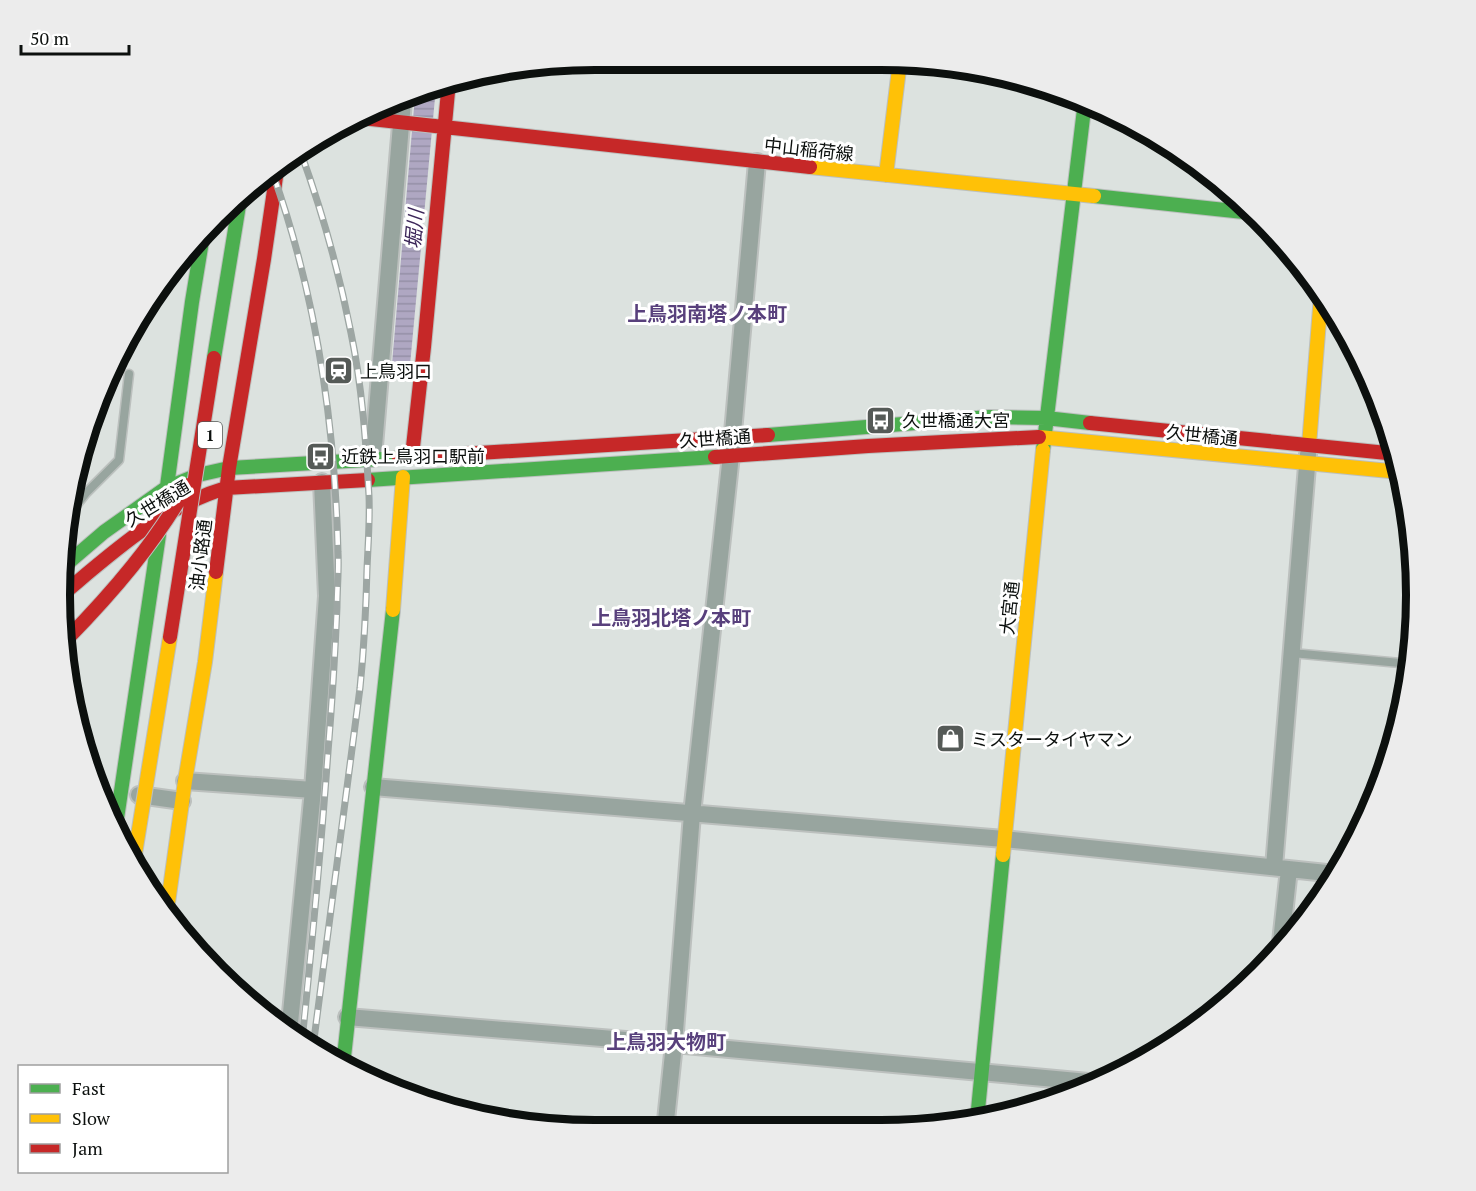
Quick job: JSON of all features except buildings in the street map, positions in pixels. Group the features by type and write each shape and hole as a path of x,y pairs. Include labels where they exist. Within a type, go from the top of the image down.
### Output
{"main road":[{"path":"886,175 899,71"},
{"path":"412,456 425,335 442,127 447,92"},
{"name":"大宮通","path":"978,1111 1046,418 1084,111"},
{"name":"中山稲荷線","path":"375,119 757,162 1238,211"},
{"name":"油小路通","path":"168,900 205,662 226,488 276,179"},
{"path":"136,848 238,211"},
{"path":"118,813 201,249"},
{"path":"1309,445 1321,310"},
{"name":"1","path":"72,634 99,608 118,585 182,497 201,459 220,404"},
{"name":"久世橋通","path":"72,559 104,532 166,488 198,475 229,468 732,438 989,417 1046,418 1386,453"},
{"name":"久世橋通","path":"70,588 117,549 162,516 196,498 226,488 868,446 1044,438 1390,471"},
{"path":"343,1055 392,630 403,477"}],"street":[{"path":"373,458 403,107"},
{"path":"666,1120 692,814 732,438 757,162"},
{"path":"867,428 868,446"},
{"path":"1189,452 1191,433"},
{"path":"605,445 605,464"},
{"path":"1280,935 1292,653 1309,445"},
{"path":"478,452 479,473"},
{"path":"286,1019 313,790 327,596 322,482"},
{"path":"185,781 313,790"},
{"path":"373,787 1004,839 1326,873"},
{"path":"121,793 182,801"},
{"path":"347,1017 1080,1081"}],"lane":[{"path":"79,502 119,460 129,374"},
{"path":"81,493 86,494"},
{"path":"1292,653 1401,663"}],"water":[{"name":"堀川","path":"435,96 410,365 392,364 414,103"}],"railway":[{"path":"303,160 329,242 351,333 363,414 369,505 360,688 314,1038"},
{"path":"275,180 301,266 320,360 333,456 338,559 329,734 303,1031"}],"traffic: fast":[{"path":"1043,450 1084,111"},
{"path":"1094,196 1238,211"},
{"path":"214,358 238,211"},
{"path":"165,501 201,249"},
{"path":"768,435 989,417 1046,418 1090,423"},
{"path":"368,480 715,457"},
{"path":"72,559 104,532 166,488 198,475 229,468 399,458"},
{"path":"118,813 159,535"},
{"path":"344,1056 393,610"},
{"path":"978,1111 1003,855"}],"traffic: slow":[{"path":"886,175 899,71"},
{"path":"810,167 1094,196"},
{"path":"1309,445 1320,309"},
{"path":"1039,437 1390,471"},
{"path":"1003,855 1043,450"},
{"path":"393,610 403,477"},
{"path":"168,900 205,662 216,572"},
{"path":"136,848 170,637"}],"traffic: jam":[{"path":"412,456 448,92"},
{"path":"375,119 810,167"},
{"path":"216,572 229,468 276,179"},
{"path":"170,637 214,358"},
{"path":"1090,423 1386,453"},
{"path":"399,458 768,435"},
{"path":"715,457 1039,437"},
{"path":"70,588 139,532 203,496 226,488 368,480"},
{"path":"72,633 132,566 162,527 188,485"}],"place":[{"name":"上鳥羽口","path":"339,371"},
{"name":"久世橋通大宮","path":"881,420"},
{"name":"近鉄上鳥羽口駅前","path":"320,456"},
{"name":"ミスタータイヤマン","path":"950,739"}],"district":[{"name":"上鳥羽南塔ノ本町","path":"707,313"},
{"name":"上鳥羽北塔ノ本町","path":"671,617"},
{"name":"上鳥羽大物町","path":"666,1041"}]}
